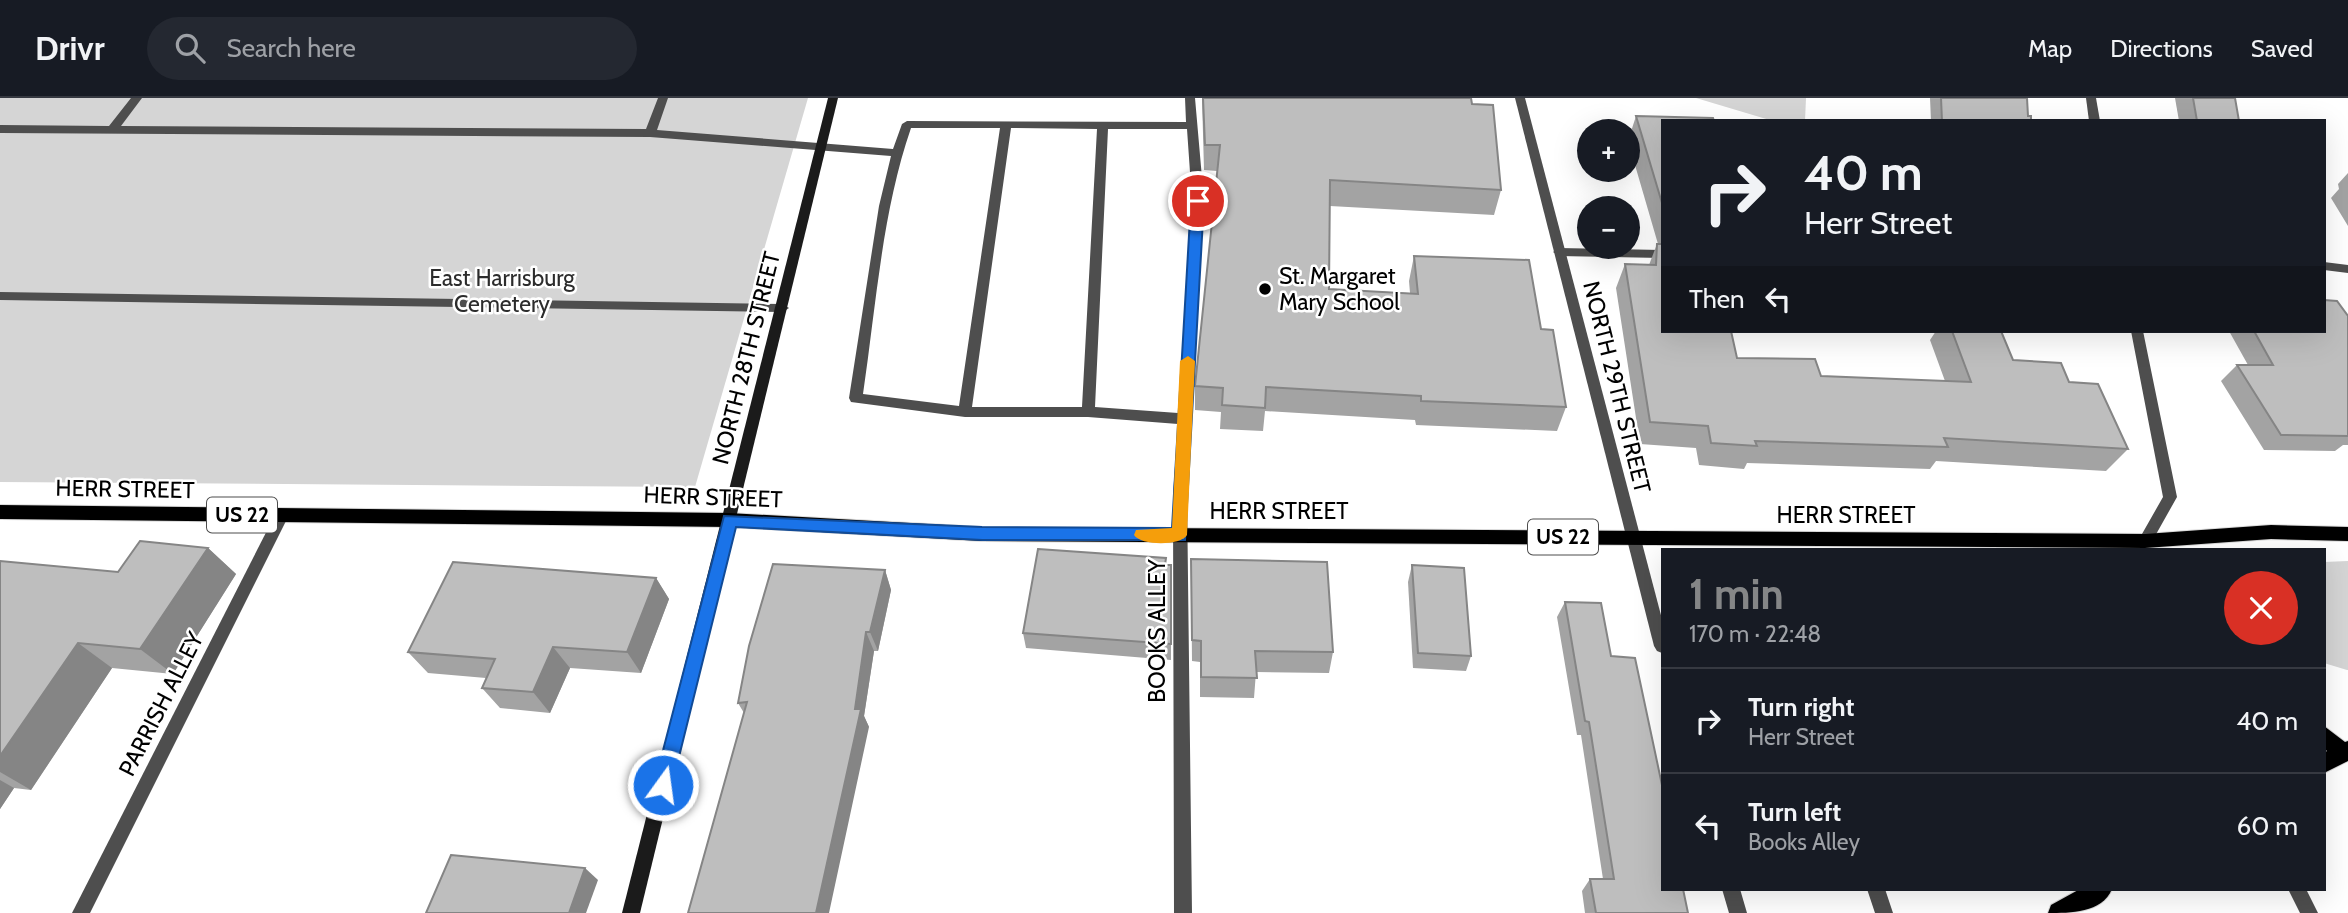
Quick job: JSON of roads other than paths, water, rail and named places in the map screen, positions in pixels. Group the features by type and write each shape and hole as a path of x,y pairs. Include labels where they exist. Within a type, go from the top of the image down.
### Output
{"main road":[{"name":"HERR STREET","path":"0,512 729,520 982,534 1632,538 2147,545 2271,532 2348,534"},
{"path":"2326,737 2345,751 2326,763"},
{"path":"2059,913 2098,891"}],"street":[{"path":"111,130 137,98"},
{"path":"650,133 663,98"},
{"name":"NORTH 28TH STREET","path":"631,913 833,98"},
{"name":"BOOKS ALLEY","path":"1183,913 1179,535 1198,201 1190,98"},
{"name":"NORTH 29TH STREET","path":"1520,98 1661,642"},
{"path":"2091,98 2095,119"},
{"path":"1184,419 1088,412 965,412 856,398 885,206 897,153 907,124 1006,127 1191,125"},
{"path":"1088,412 1103,126"},
{"path":"965,412 1006,127"},
{"path":"0,129 650,133 897,153"},
{"path":"1559,251 1661,254"},
{"path":"2326,266 2348,269"},
{"path":"0,296 783,308"},
{"path":"2137,333 2170,497 2147,545"},
{"name":"PARRISH ALLEY","path":"81,913 282,515"},
{"path":"1732,891 1738,913"},
{"path":"1877,891 1884,913"},
{"path":"2298,891 2309,913"}],"place":[{"name":"St. Margaret Mary School","path":"1265,289"}],"park label":[{"name":"East Harrisburg Cemetery","path":"502,291"}]}
